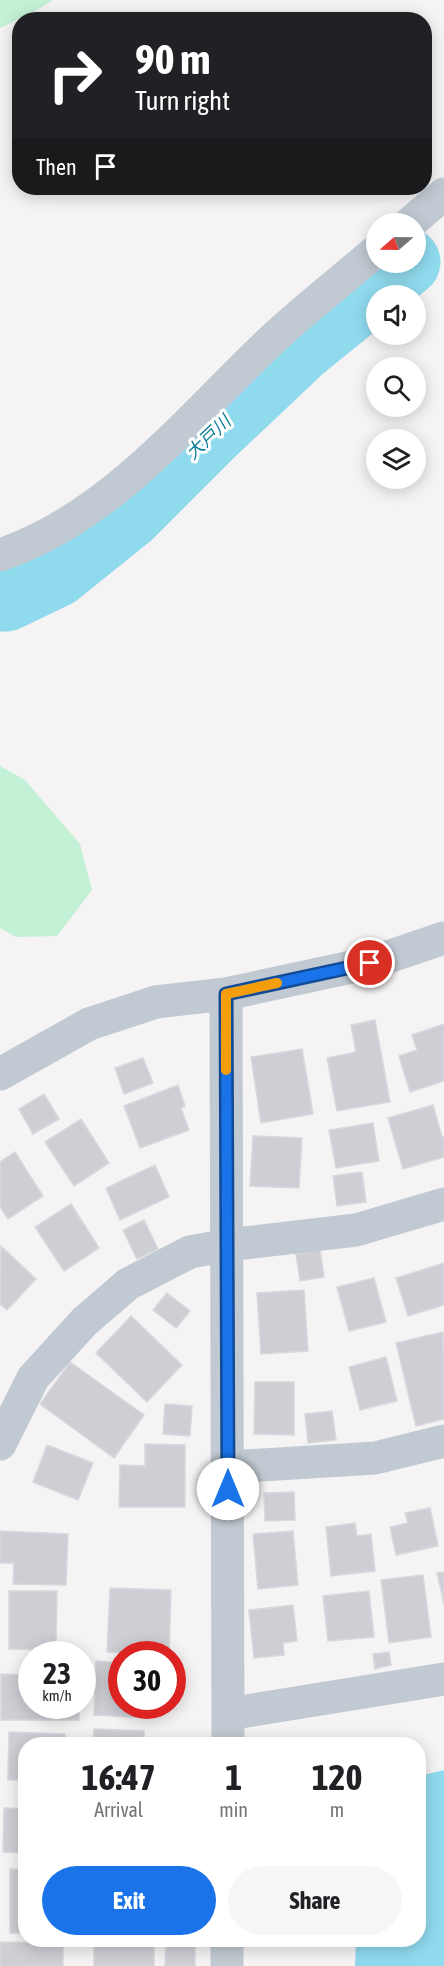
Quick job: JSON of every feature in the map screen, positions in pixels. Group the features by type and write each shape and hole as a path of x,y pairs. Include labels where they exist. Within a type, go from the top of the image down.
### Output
{"street":[{"path":"422,213 444,194"},
{"path":"0,555 23,547 66,524 148,464 276,336 366,260"},
{"path":"0,1074 89,1024 156,1002 226,994 370,963 444,938"},
{"path":"226,994 228,1729 444,1679"},
{"path":"0,1444 33,1378 84,1322 128,1284 190,1252 228,1245 356,1230 444,1204"},
{"path":"228,1467 375,1458 444,1441"},
{"path":"227,1947 227,1966"}],"green space":[{"path":"0,0 53,0 33,12 12,12 12,22 0,28"},
{"path":"0,766 25,780 80,844 92,890 57,936 16,937 0,928"}],"water":[{"path":"444,1770 444,1966 355,1966 356,1947 426,1947 426,1774"}],"building":[{"path":"375,1020 390,1102 337,1111 327,1058 356,1052 351,1025"},
{"path":"444,1024 444,1081 410,1092 399,1056 417,1050 412,1035"},
{"path":"302,1049 313,1114 261,1123 251,1057"},
{"path":"143,1058 153,1083 124,1094 115,1068"},
{"path":"178,1085 185,1106 181,1108 189,1130 140,1148 124,1106"},
{"path":"44,1094 59,1119 33,1134 19,1109"},
{"path":"433,1105 442,1137 444,1137 444,1157 403,1169 388,1118"},
{"path":"81,1119 109,1163 74,1186 45,1142"},
{"path":"373,1123 379,1161 336,1168 329,1130"},
{"path":"253,1136 302,1138 299,1188 250,1186"},
{"path":"15,1152 43,1196 8,1219 0,1207 0,1162"},
{"path":"155,1165 169,1197 120,1220 106,1188"},
{"path":"362,1172 366,1202 337,1206 333,1176"},
{"path":"71,1204 99,1248 64,1271 35,1227"},
{"path":"144,1220 158,1249 137,1259 123,1230"},
{"path":"1,1246 36,1279 7,1310 0,1304"},
{"path":"320,1249 324,1277 300,1281 296,1254"},
{"path":"444,1263 444,1305 408,1316 396,1278"},
{"path":"374,1278 386,1322 349,1331 337,1287"},
{"path":"304,1290 308,1351 261,1354 257,1293"},
{"path":"167,1293 190,1311 176,1328 153,1310"},
{"path":"131,1316 182,1365 147,1402 96,1353"},
{"path":"443,1332 444,1419 416,1426 396,1343"},
{"path":"386,1357 397,1401 360,1410 349,1367"},
{"path":"70,1362 144,1415 114,1458 40,1404"},
{"path":"255,1382 294,1382 294,1435 254,1434"},
{"path":"165,1404 192,1406 190,1436 163,1434"},
{"path":"332,1411 336,1440 308,1443 305,1414"},
{"path":"145,1444 185,1445 185,1507 119,1507 120,1465 145,1466"},
{"path":"47,1445 93,1463 78,1500 33,1482"},
{"path":"294,1492 295,1520 265,1521 264,1493"},
{"path":"430,1508 438,1546 396,1555 390,1527 408,1523 405,1513"},
{"path":"355,1523 357,1536 371,1534 375,1571 331,1576 326,1527"},
{"path":"0,1531 68,1534 66,1585 13,1584 14,1563 0,1563"},
{"path":"293,1531 298,1585 258,1589 253,1534"},
{"path":"444,1572 444,1604 437,1573"},
{"path":"423,1575 431,1637 389,1643 381,1580"},
{"path":"110,1588 171,1590 169,1641 108,1641 107,1652"},
{"path":"9,1591 57,1591 56,1641 18,1641 18,1649 9,1649"},
{"path":"369,1591 374,1637 328,1641 323,1596"},
{"path":"293,1605 297,1641 283,1643 284,1655 254,1658 249,1610"},
{"path":"389,1652 391,1665 375,1669 373,1654"},
{"path":"96,1661 108,1662 108,1716 96,1715"},
{"path":"1,1674 18,1675 18,1719 79,1719 79,1720 1,1720"},
{"path":"94,1729 144,1731 144,1737 93,1737"},
{"path":"9,1732 65,1734 65,1737 18,1737 18,1780 8,1780"},
{"path":"4,1808 18,1809 18,1853 3,1852"},
{"path":"10,1869 18,1870 18,1933 10,1933"},
{"path":"0,1942 18,1942 18,1947 63,1947 63,1966 0,1966"},
{"path":"94,1947 154,1947 154,1966 94,1966"},
{"path":"166,1947 195,1947 195,1966 165,1966"}],"waterway":[{"name":"大戸川","path":"0,597 6,597 56,573 128,515 300,348 392,273"}],"slow traffic":[{"path":"226,1070 226,994 277,983"}],"route":[{"path":"228,1489 226,994 370,963"}]}
